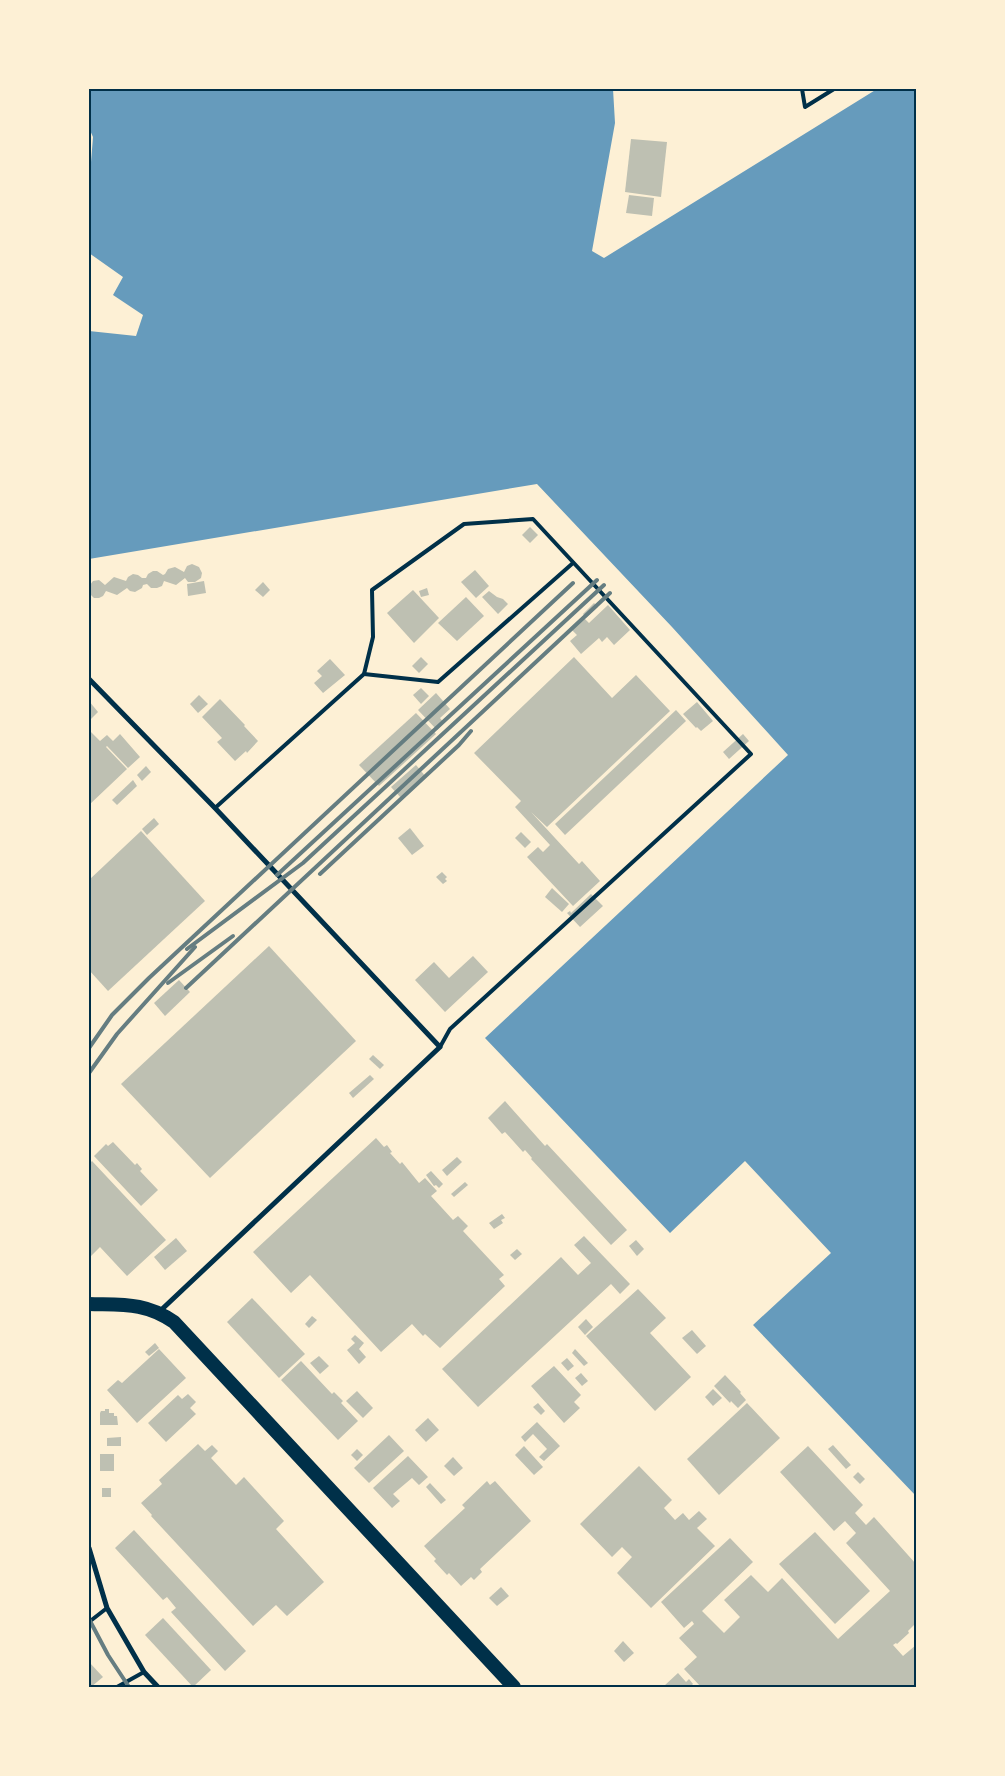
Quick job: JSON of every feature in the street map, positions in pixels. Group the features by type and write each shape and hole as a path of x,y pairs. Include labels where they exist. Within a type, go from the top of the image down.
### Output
{"highway":[{"path":"89,1304 136,1306 159,1312 174,1322 514,1687"}],"street":[{"path":"89,679 215,808 440,1047 159,1312"},
{"path":"89,1548 107,1608 144,1672 158,1687"}],"lane":[{"path":"802,89 805,107 834,89"},
{"path":"215,808 364,674 373,637 372,590 464,524 533,519 750,754 450,1029 440,1047"},
{"path":"364,674 438,682 573,563"},
{"path":"89,1622 107,1608"},
{"path":"117,1687 144,1672"}],"water":[{"path":"89,89 613,89 615,123 592,251 604,258 877,89 916,89 916,1496 753,1325 831,1253 745,1161 670,1233 485,1038 788,755 672,627 537,484 89,559 89,331 136,336 143,315 113,295 123,277 89,253 89,187 93,137 89,128"}],"building":[{"path":"631,139 667,142 661,197 625,192"},
{"path":"629,195 654,198 652,216 626,213"},
{"path":"530,527 538,535 530,543 522,535"},
{"path":"192,564 199,567 202,573 201,578 195,582 188,582 185,578 176,585 164,581 162,586 157,588 151,588 147,584 135,592 127,588 117,595 106,591 99,598 94,598 89,593 90,585 93,581 99,580 105,585 114,577 126,581 133,574 146,578 153,571 163,575 168,569 175,567 184,572 187,566"},
{"path":"475,570 489,586 476,598 461,582"},
{"path":"204,581 206,593 188,596 187,584"},
{"path":"263,582 270,590 263,597 255,590"},
{"path":"427,588 429,595 421,597 419,591"},
{"path":"413,590 439,618 414,643 387,613"},
{"path":"489,591 508,604 498,614 482,597"},
{"path":"466,597 484,616 457,641 438,623"},
{"path":"594,603 598,607 586,618 583,614"},
{"path":"608,605 630,630 614,645 607,637 602,642 599,638 581,654 570,641 577,635 572,630 584,618 589,623"},
{"path":"421,657 428,664 419,673 412,666"},
{"path":"574,657 612,698 636,675 670,711 547,827 531,812 579,864 582,861 600,881 573,906 527,857 538,847 543,852 550,845 515,807 521,801 474,753"},
{"path":"330,659 345,675 323,693 314,683 322,676 317,671"},
{"path":"421,688 429,696 421,704 413,695"},
{"path":"436,693 450,709 440,718 444,723 437,730 418,710"},
{"path":"199,695 208,704 198,713 190,704"},
{"path":"220,699 258,741 247,753 246,751 235,761 217,742 222,738 202,717"},
{"path":"89,701 98,712 89,721"},
{"path":"697,702 713,721 701,731 683,714"},
{"path":"676,710 686,721 565,835 555,824"},
{"path":"416,713 436,734 379,786 359,765"},
{"path":"89,730 100,741 107,735 113,741 120,734 140,757 128,768 107,746 127,769 89,805"},
{"path":"743,734 749,741 729,759 723,752"},
{"path":"416,765 426,777 402,799 391,787"},
{"path":"146,766 151,772 142,781 137,775"},
{"path":"133,780 137,786 117,805 112,800"},
{"path":"154,818 159,824 147,835 142,829"},
{"path":"410,828 424,846 412,855 398,838"},
{"path":"141,831 205,901 108,991 89,970 89,880"},
{"path":"521,832 531,842 525,848 515,838"},
{"path":"442,872 447,877 445,879 447,881 443,884 436,877"},
{"path":"552,888 569,904 562,912 545,897"},
{"path":"591,894 603,906 580,927 567,913 570,911 571,913"},
{"path":"269,946 356,1041 210,1178 121,1084"},
{"path":"473,956 488,972 445,1012 415,980 434,962 449,978"},
{"path":"179,980 190,992 165,1016 154,1003"},
{"path":"373,1055 384,1065 380,1069 369,1059"},
{"path":"370,1075 374,1079 353,1098 349,1093"},
{"path":"505,1101 545,1146 547,1144 627,1230 611,1245 531,1159 525,1150 523,1152 505,1132 502,1134 488,1118"},
{"path":"376,1138 384,1147 387,1145 392,1152 390,1153 400,1164 402,1162 419,1183 425,1178 437,1191 431,1196 453,1220 458,1216 468,1226 463,1231 504,1275 499,1279 505,1286 440,1348 425,1334 423,1336 412,1324 381,1352 310,1275 291,1293 253,1252"},
{"path":"113,1142 135,1165 137,1163 142,1169 140,1171 158,1190 141,1206 94,1156 106,1144 108,1146"},
{"path":"457,1157 462,1162 447,1176 442,1170"},
{"path":"92,1161 166,1240 127,1276 100,1247 89,1258 89,1164"},
{"path":"431,1171 443,1184 439,1188 436,1185 434,1186 426,1175"},
{"path":"465,1182 468,1185 454,1197 451,1194"},
{"path":"502,1214 505,1218 501,1220 503,1223 494,1229 489,1223"},
{"path":"584,1236 630,1284 620,1294 611,1284 478,1407 442,1369 561,1257 578,1275 591,1263 574,1245"},
{"path":"176,1238 187,1251 165,1270 154,1257"},
{"path":"636,1240 644,1249 637,1256 629,1246"},
{"path":"517,1249 522,1254 515,1260 510,1255"},
{"path":"638,1289 666,1318 650,1333 691,1377 655,1411 586,1336"},
{"path":"252,1298 305,1354 279,1378 227,1322"},
{"path":"312,1316 317,1320 309,1328 305,1324"},
{"path":"586,1319 593,1327 585,1335 578,1327"},
{"path":"692,1330 706,1346 697,1354 682,1338"},
{"path":"355,1335 364,1343 359,1349 366,1357 359,1364 347,1350 355,1343 351,1339"},
{"path":"155,1343 159,1348 149,1356 145,1352"},
{"path":"159,1349 186,1378 137,1423 107,1390 118,1380 122,1383"},
{"path":"575,1349 588,1363 584,1366 572,1353"},
{"path":"319,1356 329,1366 320,1374 310,1363"},
{"path":"567,1358 574,1366 568,1371 561,1363"},
{"path":"301,1361 332,1394 334,1392 343,1401 341,1403 358,1421 338,1440 281,1380"},
{"path":"554,1366 581,1395 574,1402 580,1408 564,1423 531,1386"},
{"path":"581,1373 588,1381 582,1386 575,1378"},
{"path":"725,1375 746,1400 738,1408 731,1401 730,1403 714,1386"},
{"path":"713,1389 722,1398 713,1406 705,1397"},
{"path":"357,1391 373,1408 363,1418 346,1401"},
{"path":"188,1394 196,1402 190,1408 196,1414 166,1442 148,1423 178,1395 182,1399"},
{"path":"538,1403 545,1411 541,1415 533,1407"},
{"path":"747,1403 780,1438 719,1495 687,1459"},
{"path":"105,1409 109,1409 109,1413 114,1413 114,1416 117,1416 118,1425 100,1425 100,1413 105,1411"},
{"path":"428,1418 439,1430 426,1442 415,1430"},
{"path":"537,1422 560,1446 544,1461 539,1457 547,1449 533,1434 525,1442 521,1437"},
{"path":"389,1435 404,1451 369,1483 354,1468"},
{"path":"121,1437 121,1446 107,1446 107,1438"},
{"path":"198,1444 205,1451 212,1445 218,1451 211,1458 236,1485 244,1477 284,1521 276,1529 324,1582 287,1616 276,1605 253,1626 141,1503 162,1484 159,1480"},
{"path":"833,1445 851,1465 846,1469 828,1449"},
{"path":"524,1446 543,1467 534,1475 515,1455"},
{"path":"808,1446 863,1505 855,1513 866,1525 874,1517 916,1564 916,1623 908,1631 909,1633 897,1644 893,1645 903,1656 916,1645 916,1687 701,1687 684,1669 697,1657 679,1638 694,1624 692,1621 684,1628 661,1602 730,1538 753,1562 702,1611 724,1633 740,1617 724,1600 751,1575 768,1592 782,1578 838,1639 890,1591 846,1543 856,1533 845,1521 834,1531 780,1472"},
{"path":"357,1449 363,1455 357,1461 351,1455"},
{"path":"100,1454 114,1454 114,1471 100,1471"},
{"path":"408,1456 428,1477 419,1485 412,1478 393,1494 400,1501 392,1508 373,1488"},
{"path":"453,1457 463,1468 454,1476 444,1466"},
{"path":"639,1466 672,1500 664,1508 675,1520 683,1513 689,1520 699,1511 707,1519 697,1528 715,1546 651,1608 617,1573 632,1557 622,1547 612,1557 580,1524"},
{"path":"858,1472 865,1479 860,1484 853,1477"},
{"path":"487,1481 490,1485 495,1481 531,1521 480,1569 482,1572 474,1580 471,1577 461,1586 434,1561 436,1559 424,1546 465,1508 462,1505"},
{"path":"430,1483 446,1500 441,1504 426,1487"},
{"path":"102,1488 111,1488 111,1497 102,1497"},
{"path":"134,1530 246,1651 225,1671 171,1612 176,1608 167,1597 163,1600 115,1548"},
{"path":"815,1532 870,1591 835,1624 779,1564"},
{"path":"501,1587 509,1596 497,1606 489,1598"},
{"path":"163,1618 211,1670 193,1687 145,1635"},
{"path":"623,1641 634,1653 624,1662 614,1651"},
{"path":"89,1662 103,1677 91,1687 89,1687"},
{"path":"678,1673 686,1682 689,1679 693,1684 690,1687 664,1686"}],"railway":[{"path":"277,875 597,580"},
{"path":"89,1048 112,1015 149,978 573,583"},
{"path":"187,949 303,863 604,585"},
{"path":"186,988 610,593"},
{"path":"320,874 459,745 471,731"},
{"path":"168,983 233,936"},
{"path":"89,1073 117,1034 195,947"},
{"path":"89,1619 108,1655 129,1687"}]}
